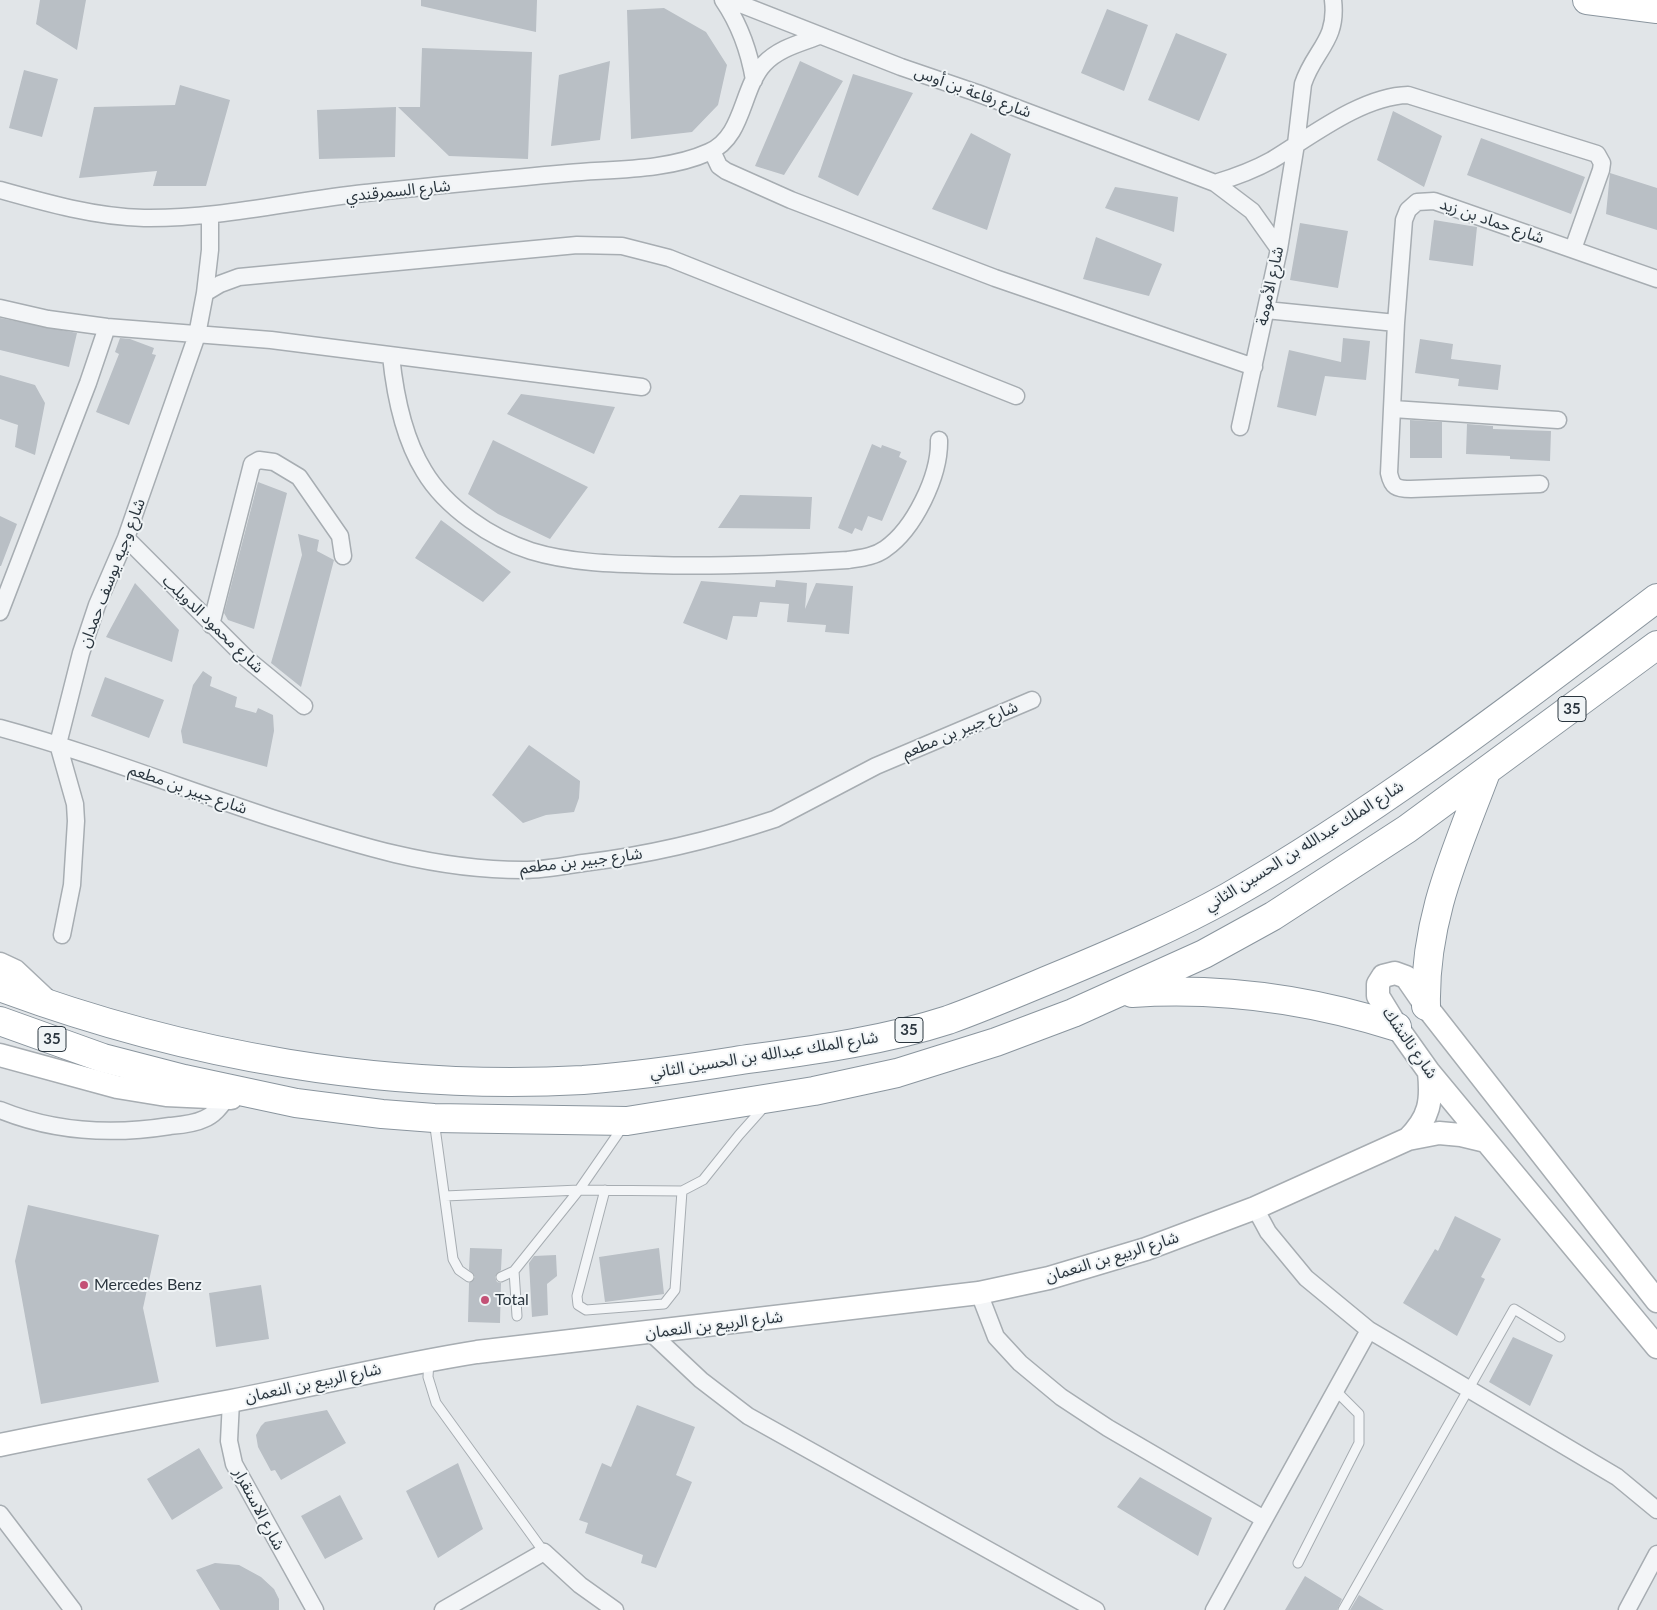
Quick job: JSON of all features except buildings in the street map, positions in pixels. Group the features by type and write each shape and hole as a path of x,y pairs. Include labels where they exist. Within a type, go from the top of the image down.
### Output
{"highway":[{"path":"1587,0 1657,9"},
{"name":"شارع الملك عبدالله بن الحسين الثاني","path":"0,987 53,1006 159,1037 312,1069 467,1081 585,1080 645,1074 872,1039 946,1020 1138,943 1227,897 1344,824 1472,737 1657,598"},
{"name":"35","path":"0,1021 103,1058 260,1096 363,1112 434,1118 626,1121 775,1097 897,1073 996,1042 1118,994 1204,954 1273,916 1371,854 1486,772 1657,644"},
{"path":"1426,1006 1427,962 1438,902 1486,772"},
{"path":"1118,994 1200,991 1248,994 1320,1005 1397,1027"}],"street":[{"path":"723,0 738,24 749,52 754,80"},
{"name":"شارع رفاعة بن أوس","path":"730,0 819,36 1216,183 1252,211 1278,249"},
{"name":"شارع الأمومة","path":"1240,427 1278,249 1296,144 1302,84 1312,63 1332,31 1333,0"},
{"name":"شارع السمرقندي","path":"0,190 86,210 142,218 210,215 362,194 646,166 694,158 712,151 733,128 754,80 763,65 778,53 819,36"},
{"path":"1216,183 1258,167 1350,113 1389,97 1408,95 1590,150 1601,158 1601,170 1573,249"},
{"path":"712,151 719,166 726,171 792,200 995,278 1254,367"},
{"name":"شارع حماد بن زيد","path":"1540,484 1396,488 1392,485 1389,473 1396,323 1404,220 1408,210 1417,202 1434,201 1657,279"},
{"name":"شارع وجيه يوسف حمدان","path":"58,744 84,645 97,605 126,538 197,335 206,294 210,250 210,215"},
{"path":"206,294 220,284 239,277 577,245 622,246 669,258 1016,396"},
{"path":"0,308 48,319 107,327 271,340 642,387"},
{"path":"1266,310 1396,323"},
{"path":"0,612 88,383 107,327"},
{"path":"391,356 394,385 411,445 424,472 443,496 468,518 500,538 531,551 563,558 634,565 690,567 754,566 848,560 869,556 884,550 899,537 930,486 937,467 939,440"},
{"path":"1393,409 1558,420"},
{"path":"211,625 252,464 259,460 274,462 299,477 340,536 343,556"},
{"name":"شارع محمود الدويلب","path":"126,538 247,659 304,706"},
{"name":"شارع جبير بن مطعم","path":"0,728 58,744 245,809 401,857 481,868 525,870 664,850 775,819 906,752 1032,700"},
{"path":"58,744 75,804 76,821 72,885 62,935"},
{"path":"0,964 15,971 53,1006"},
{"name":"شارع نالتشك","path":"1657,1301 1426,1006 1406,977 1395,973 1384,976 1378,984 1378,996 1429,1072 1657,1348"},
{"path":"0,1055 116,1087 166,1094 226,1098 260,1096"},
{"name":"شارع الربيع بن النعمان","path":"1408,1139 1423,1123 1432,1098 1429,1072"},
{"path":"0,1110 59,1127 102,1132 146,1130 197,1122 213,1114 226,1098"},
{"name":"شارع الربيع بن النعمان","path":"0,1445 151,1414 231,1401 429,1360 558,1342 651,1333 980,1293 1049,1278 1146,1249 1256,1208 1408,1139 1439,1134 1461,1135 1486,1141"},
{"path":"1256,1208 1268,1232 1306,1278 1369,1330 1617,1477 1657,1510"},
{"path":"980,1293 996,1337 1020,1363 1061,1397 1108,1428 1264,1519"},
{"path":"1214,1610 1369,1330"},
{"path":"651,1333 701,1380 748,1416 1096,1610"},
{"name":"شارع الاستقرار","path":"231,1401 229,1440 234,1464 315,1610"},
{"path":"0,1514 73,1610"},
{"path":"443,1610 544,1552 580,1585 615,1610"},
{"path":"1627,1610 1657,1554"}],"lane":[{"path":"445,1196 579,1190 682,1191 703,1180 739,1135 775,1097"},
{"path":"434,1118 453,1259 459,1270 469,1277"},
{"path":"501,1277 514,1271 579,1190 626,1121"},
{"path":"605,1190 577,1296 578,1305 586,1310 664,1304 675,1290 682,1191"},
{"path":"514,1271 517,1316"},
{"path":"1343,1610 1514,1309 1560,1338"},
{"path":"429,1360 428,1377 436,1403 544,1552"},
{"path":"1298,1563 1359,1443 1359,1414 1336,1391"}],"place":[{"name":"Mercedes Benz","path":"84,1285"},
{"name":"Total","path":"485,1300"}]}
